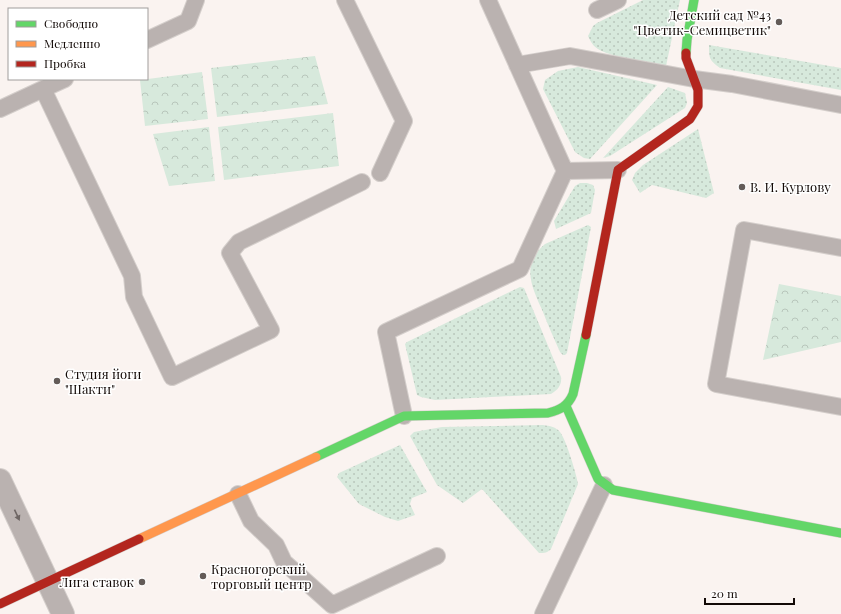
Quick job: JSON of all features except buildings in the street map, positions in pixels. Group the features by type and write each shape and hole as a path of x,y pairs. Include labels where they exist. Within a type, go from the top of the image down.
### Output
{"street":[{"path":"0,604 404,416 548,413 558,411 566,406 572,398 575,389 618,170 690,119 698,106 698,90 686,58 687,40 694,0"},
{"path":"566,406 598,479 604,485 613,490 841,533"},
{"path":"0,480 63,614"}],"lane":[{"path":"148,40 188,21 196,0"},
{"path":"345,0 404,122 380,173"},
{"path":"404,416 386,332 520,269 565,171 488,0"},
{"path":"597,10 618,0"},
{"path":"517,65 570,56 694,79 732,84 841,105"},
{"path":"0,109 63,80"},
{"path":"42,89 132,276 134,297 172,377 272,330 230,253 239,242 362,182"},
{"path":"565,171 618,170"},
{"path":"841,248 744,230 716,384 841,407"},
{"path":"543,614 604,485"},
{"path":"238,494 251,521 276,545 284,562 332,605 437,556"}],"green space":[{"path":"643,0 680,0 666,66 603,52 595,47 588,36 593,26 597,23"},
{"path":"709,45 841,68 841,90 720,68 710,58"},
{"path":"315,56 328,104 217,117 211,68"},
{"path":"578,67 657,85 590,159 584,158 575,152 543,89 545,80 558,71"},
{"path":"202,72 208,119 145,126 140,80"},
{"path":"668,87 685,93 687,103 685,108 610,156 603,158"},
{"path":"333,113 339,166 224,180 218,127"},
{"path":"209,127 215,181 169,186 153,134"},
{"path":"698,129 714,193 706,198 652,185 640,193 632,180 635,173 643,165"},
{"path":"580,183 593,185 595,190 591,213 556,229 554,221 575,186"},
{"path":"588,225 591,227 567,353 563,355 560,352 535,294 530,276 530,268 537,252 545,244"},
{"path":"779,284 841,296 841,342 763,360"},
{"path":"520,287 524,288 561,377 561,382 558,389 551,394 435,400 417,395 405,344"},
{"path":"543,425 555,428 562,436 576,473 578,484 551,549 543,553 539,553 482,489 463,503 437,485 410,436 414,432 442,427"},
{"path":"400,445 427,492 412,498 410,504 415,515 398,521 385,517 359,504 337,477 339,473"}],"traffic: fast":[{"path":"686,53 694,0"},
{"path":"316,457 404,416 548,413 560,409 569,402 573,394 586,335"},
{"path":"566,406 598,479 613,490 841,533"}],"traffic: slow":[{"path":"139,539 316,457"}],"traffic: jam":[{"path":"586,335 618,170 690,119 698,106 698,90 686,58 686,53"},
{"path":"0,604 139,539"}],"place":[{"name":"Детский сад №43 \"Цветик-Семицветик\"","path":"779,22"},
{"name":"В. И. Курлову","path":"742,187"},
{"name":"Студия йоги \"Шакти\"","path":"57,381"},
{"name":"Красногорский торговый центр","path":"203,576"},
{"name":"Лига ставок","path":"142,582"}]}
